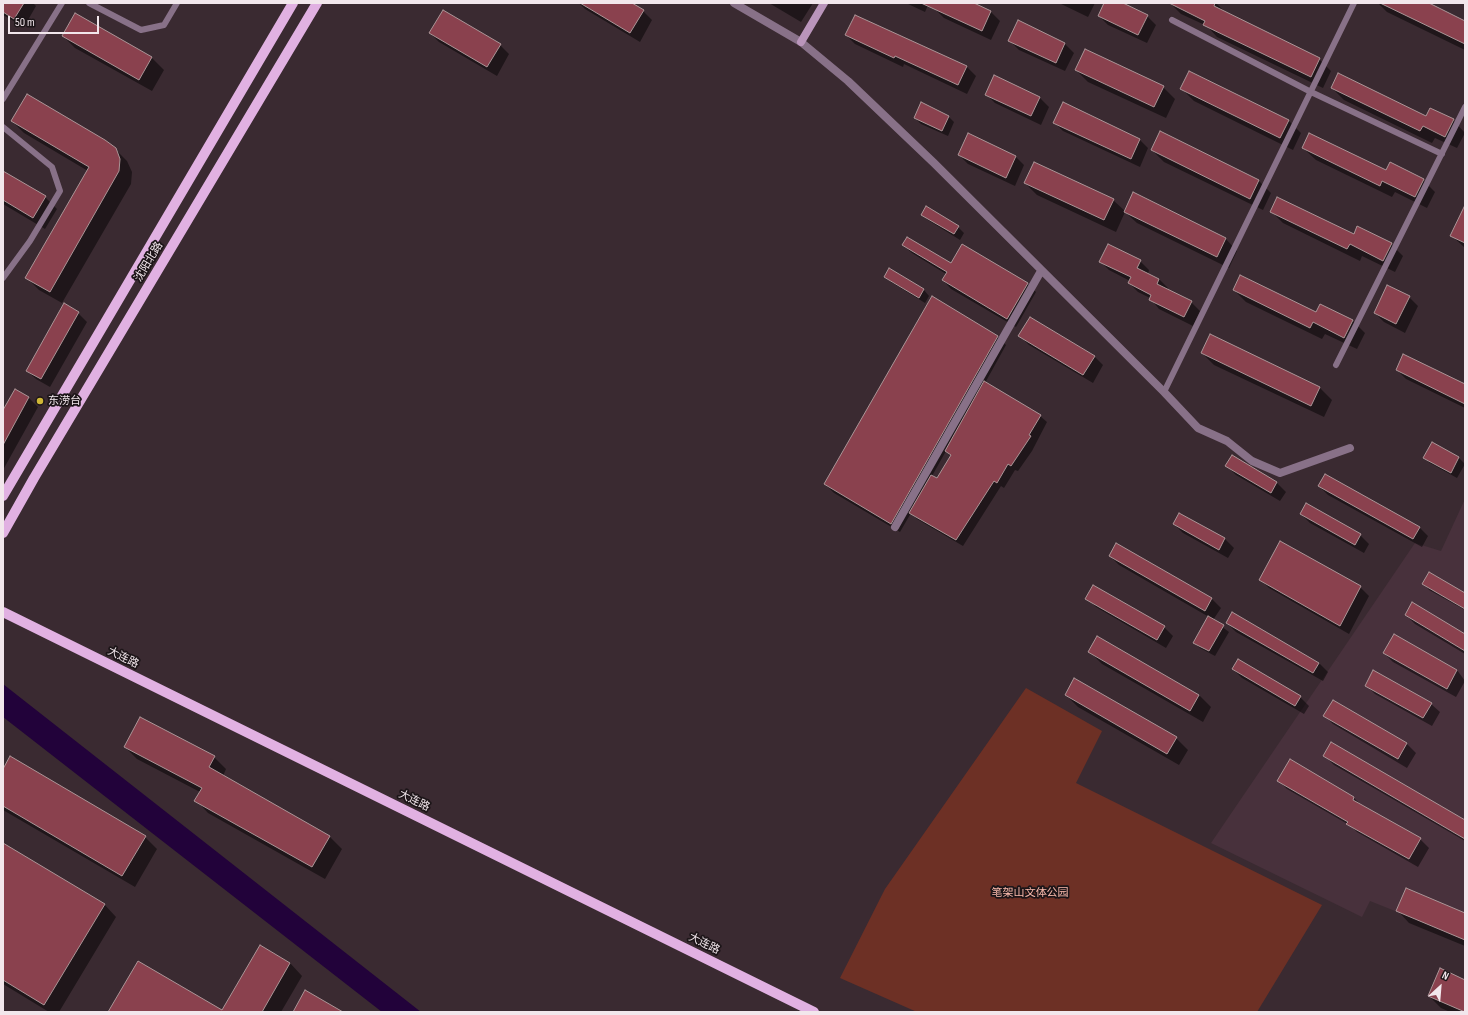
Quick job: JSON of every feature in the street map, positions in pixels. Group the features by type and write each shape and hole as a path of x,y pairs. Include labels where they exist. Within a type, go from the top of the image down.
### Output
{"main road":[{"name":"沈阳北路","path":"3,496 293,3"},
{"name":"沈阳北路","path":"3,533 317,3"},
{"name":"大连路","path":"3,612 814,1012"}],"street":[{"path":"734,3 801,42 848,81 934,163 1164,392 1198,428 1227,441 1252,461 1280,473 1350,448"},
{"path":"801,42 824,3"},
{"path":"895,527 1041,271"}],"lane":[{"path":"3,99 62,3"},
{"path":"89,3 142,30 164,25 176,3"},
{"path":"1164,392 1354,3"},
{"path":"1172,20 1311,92 1442,154"},
{"path":"1336,365 1465,107"},
{"path":"3,127 52,167 60,191 30,241 3,278"}],"shaded area":[{"path":"1465,499 1465,939 1370,901 1362,917 1211,843 1415,543 1441,551"},
{"path":"3,684 421,1012 382,1012 3,717"}],"green space":[{"name":"笔架山文体公园","path":"1026,688 1102,731 1076,783 1322,905 1257,1012 917,1012 840,978 885,889"}],"building":[{"path":"3,3 24,3 14,19 3,12"},
{"path":"580,3 632,3 644,10 630,33"},
{"path":"921,3 974,3 991,11 982,31"},
{"path":"1104,3 1123,3 1148,15 1138,35 1098,16"},
{"path":"1169,3 1215,3 1214,6 1320,58 1311,77 1203,25 1205,21"},
{"path":"1380,3 1429,3 1465,21 1465,44"},
{"path":"443,10 501,44 487,67 429,33"},
{"path":"75,13 152,57 139,80 62,36"},
{"path":"855,15 967,66 958,85 895,56 894,58 845,35"},
{"path":"1018,20 1065,43 1056,63 1008,41"},
{"path":"1085,49 1164,86 1154,107 1075,70"},
{"path":"1189,71 1289,120 1280,138 1180,89"},
{"path":"1338,73 1426,116 1430,108 1454,119 1445,137 1423,126 1420,131 1331,88"},
{"path":"994,75 1040,97 1031,116 985,95"},
{"path":"27,94 105,140 116,148 120,159 119,171 50,292 25,278 89,167 11,121"},
{"path":"921,102 949,116 942,131 914,118"},
{"path":"1063,102 1140,139 1131,159 1053,123"},
{"path":"1160,131 1259,180 1250,199 1151,150"},
{"path":"968,133 1016,156 1006,178 958,155"},
{"path":"1309,133 1386,170 1390,162 1424,179 1415,197 1382,181 1380,186 1302,148"},
{"path":"1034,162 1114,199 1104,220 1024,183"},
{"path":"3,171 46,196 33,218 3,200"},
{"path":"1133,192 1226,238 1217,257 1124,212"},
{"path":"1277,197 1354,234 1357,226 1392,243 1383,261 1350,244 1347,249 1270,212"},
{"path":"1465,205 1465,243 1450,236"},
{"path":"926,206 959,226 954,234 921,215"},
{"path":"907,237 951,263 962,244 1028,283 1007,319 942,280 947,272 902,245"},
{"path":"1108,244 1141,260 1137,268 1159,279 1157,284 1192,301 1184,317 1149,300 1151,295 1128,283 1131,277 1099,262"},
{"path":"889,268 924,289 919,298 884,277"},
{"path":"1240,275 1316,312 1320,304 1353,320 1344,338 1313,322 1310,328 1233,290"},
{"path":"1387,285 1410,296 1396,324 1374,313"},
{"path":"932,296 998,336 891,524 824,484"},
{"path":"64,303 79,312 41,379 26,371"},
{"path":"1030,317 1095,356 1083,375 1018,336"},
{"path":"1210,334 1320,387 1311,406 1201,353"},
{"path":"1403,354 1465,384 1465,404 1396,370"},
{"path":"984,381 1041,415 1029,435 1031,436 1011,466 1008,464 997,483 994,481 956,540 909,513 931,475 937,478 951,455 945,451"},
{"path":"15,389 29,397 3,445 3,410"},
{"path":"1432,442 1459,457 1451,473 1423,458"},
{"path":"1232,455 1277,482 1271,493 1225,466"},
{"path":"1325,474 1420,527 1413,539 1318,486"},
{"path":"1306,503 1361,534 1355,545 1300,514"},
{"path":"1179,513 1225,538 1219,550 1173,524"},
{"path":"1280,541 1361,586 1340,626 1259,580"},
{"path":"1116,543 1212,598 1205,611 1109,556"},
{"path":"1429,572 1465,593 1465,609 1422,584"},
{"path":"1093,585 1165,626 1157,640 1085,599"},
{"path":"1412,602 1465,634 1465,651 1405,615"},
{"path":"1232,612 1319,663 1313,673 1226,623"},
{"path":"1208,616 1224,625 1209,651 1193,643"},
{"path":"1394,634 1457,670 1447,689 1383,653"},
{"path":"1097,636 1199,695 1190,711 1088,652"},
{"path":"1238,659 1301,696 1295,706 1232,669"},
{"path":"1373,670 1432,703 1423,718 1365,686"},
{"path":"1074,678 1177,737 1167,754 1065,695"},
{"path":"1333,700 1407,743 1398,759 1323,716"},
{"path":"140,717 215,756 209,767 330,836 312,867 194,801 202,788 124,747"},
{"path":"1331,742 1465,820 1465,839 1323,756"},
{"path":"10,756 146,836 122,876 3,806 3,769"},
{"path":"1290,759 1354,797 1353,800 1421,838 1409,859 1346,824 1348,822 1277,781"},
{"path":"3,843 105,904 44,1005 3,980"},
{"path":"1406,888 1465,913 1465,940 1396,911"},
{"path":"260,945 290,963 262,1012 108,1012 138,961 222,1010"},
{"path":"1440,968 1465,980 1465,1012 1428,996"},
{"path":"305,990 343,1012 293,1012"}],"place":[{"name":"东涝台","path":"40,401"}]}
